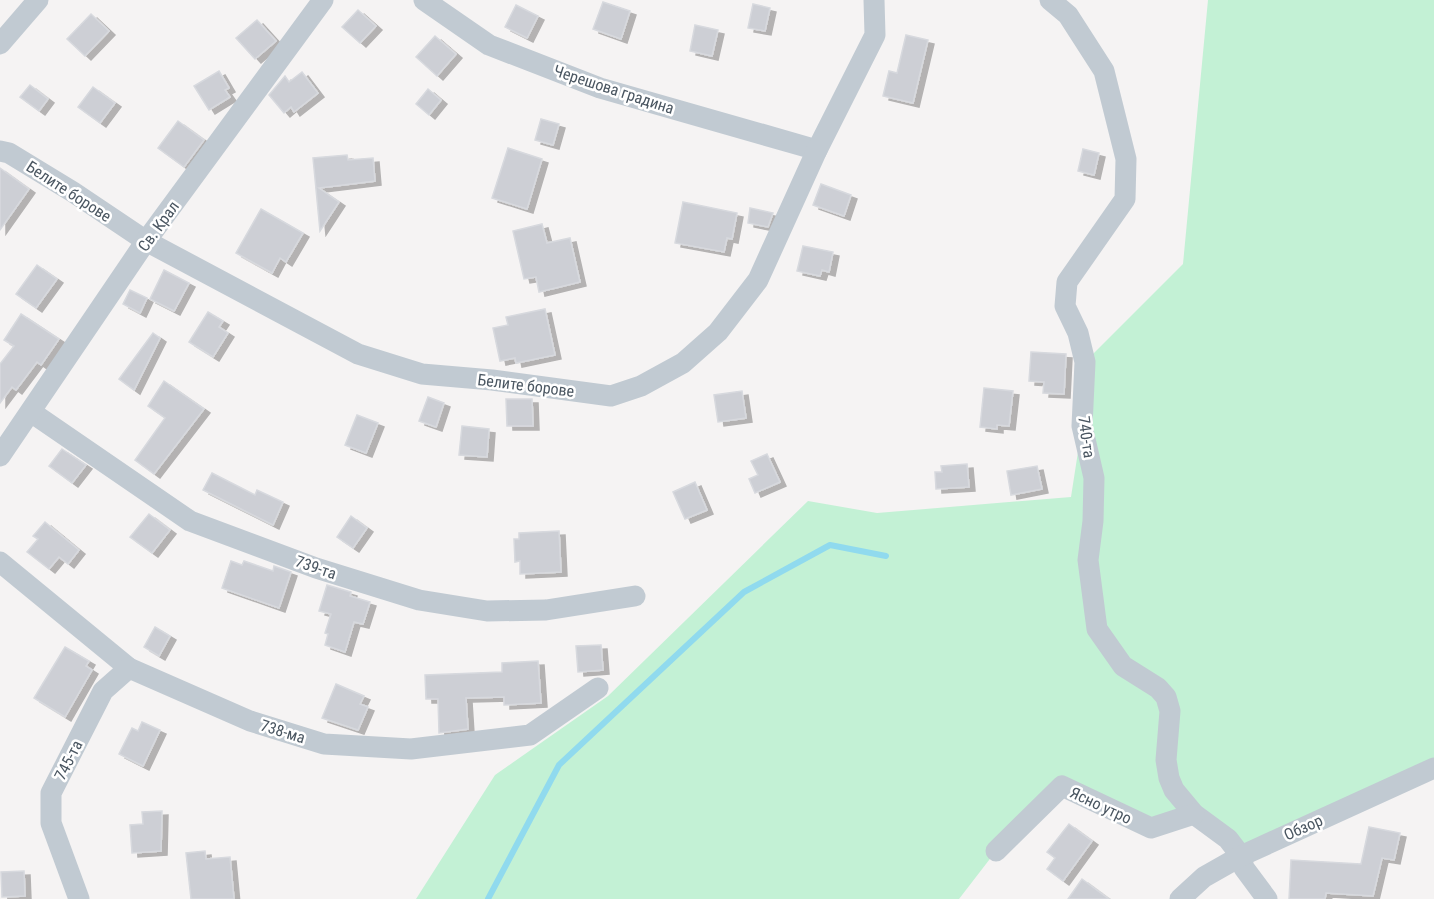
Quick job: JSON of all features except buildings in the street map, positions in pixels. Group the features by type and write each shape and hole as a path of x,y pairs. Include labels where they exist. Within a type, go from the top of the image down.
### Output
{"street":[{"path":"0,44 38,0"},
{"name":"Св. Крал","path":"0,456 146,241 323,0"},
{"name":"Черешова градина","path":"424,0 489,45 600,88 817,150"},
{"name":"Белите борове","path":"0,152 9,153 64,186 146,241 358,354 422,374 492,380 611,396 641,386 683,363 718,332 758,280 817,150 875,35 874,0"},
{"name":"740-та","path":"1050,0 1068,15 1104,71 1126,159 1125,199 1066,282 1065,306 1078,333 1085,362 1082,426 1094,478 1093,521 1088,561 1097,629 1123,666 1158,688 1166,697 1170,711 1166,760 1174,790 1194,814 1228,839 1241,856 1244,868 1267,899"},
{"name":"739-та","path":"31,412 190,520 316,568 419,600 487,611 546,610 635,596"},
{"name":"738-ма","path":"0,562 129,668 250,721 324,744 411,748 530,735 598,688"},
{"name":"745-та","path":"79,899 51,823 51,793 103,691 129,668"},
{"name":"Обзор","path":"1180,899 1204,877 1241,856 1434,768"},
{"name":"Ясно утро","path":"996,851 1062,786 1151,828 1194,814"}],"green space":[{"path":"1208,0 1434,0 1434,768 1241,856 1194,814 1151,828 1062,786 996,851 959,899 416,899 495,775 608,696 808,501 877,513 1071,497 1082,426 1085,362 1183,264"}],"waterway":[{"path":"488,899 559,765 744,592 830,545 886,556"}]}
